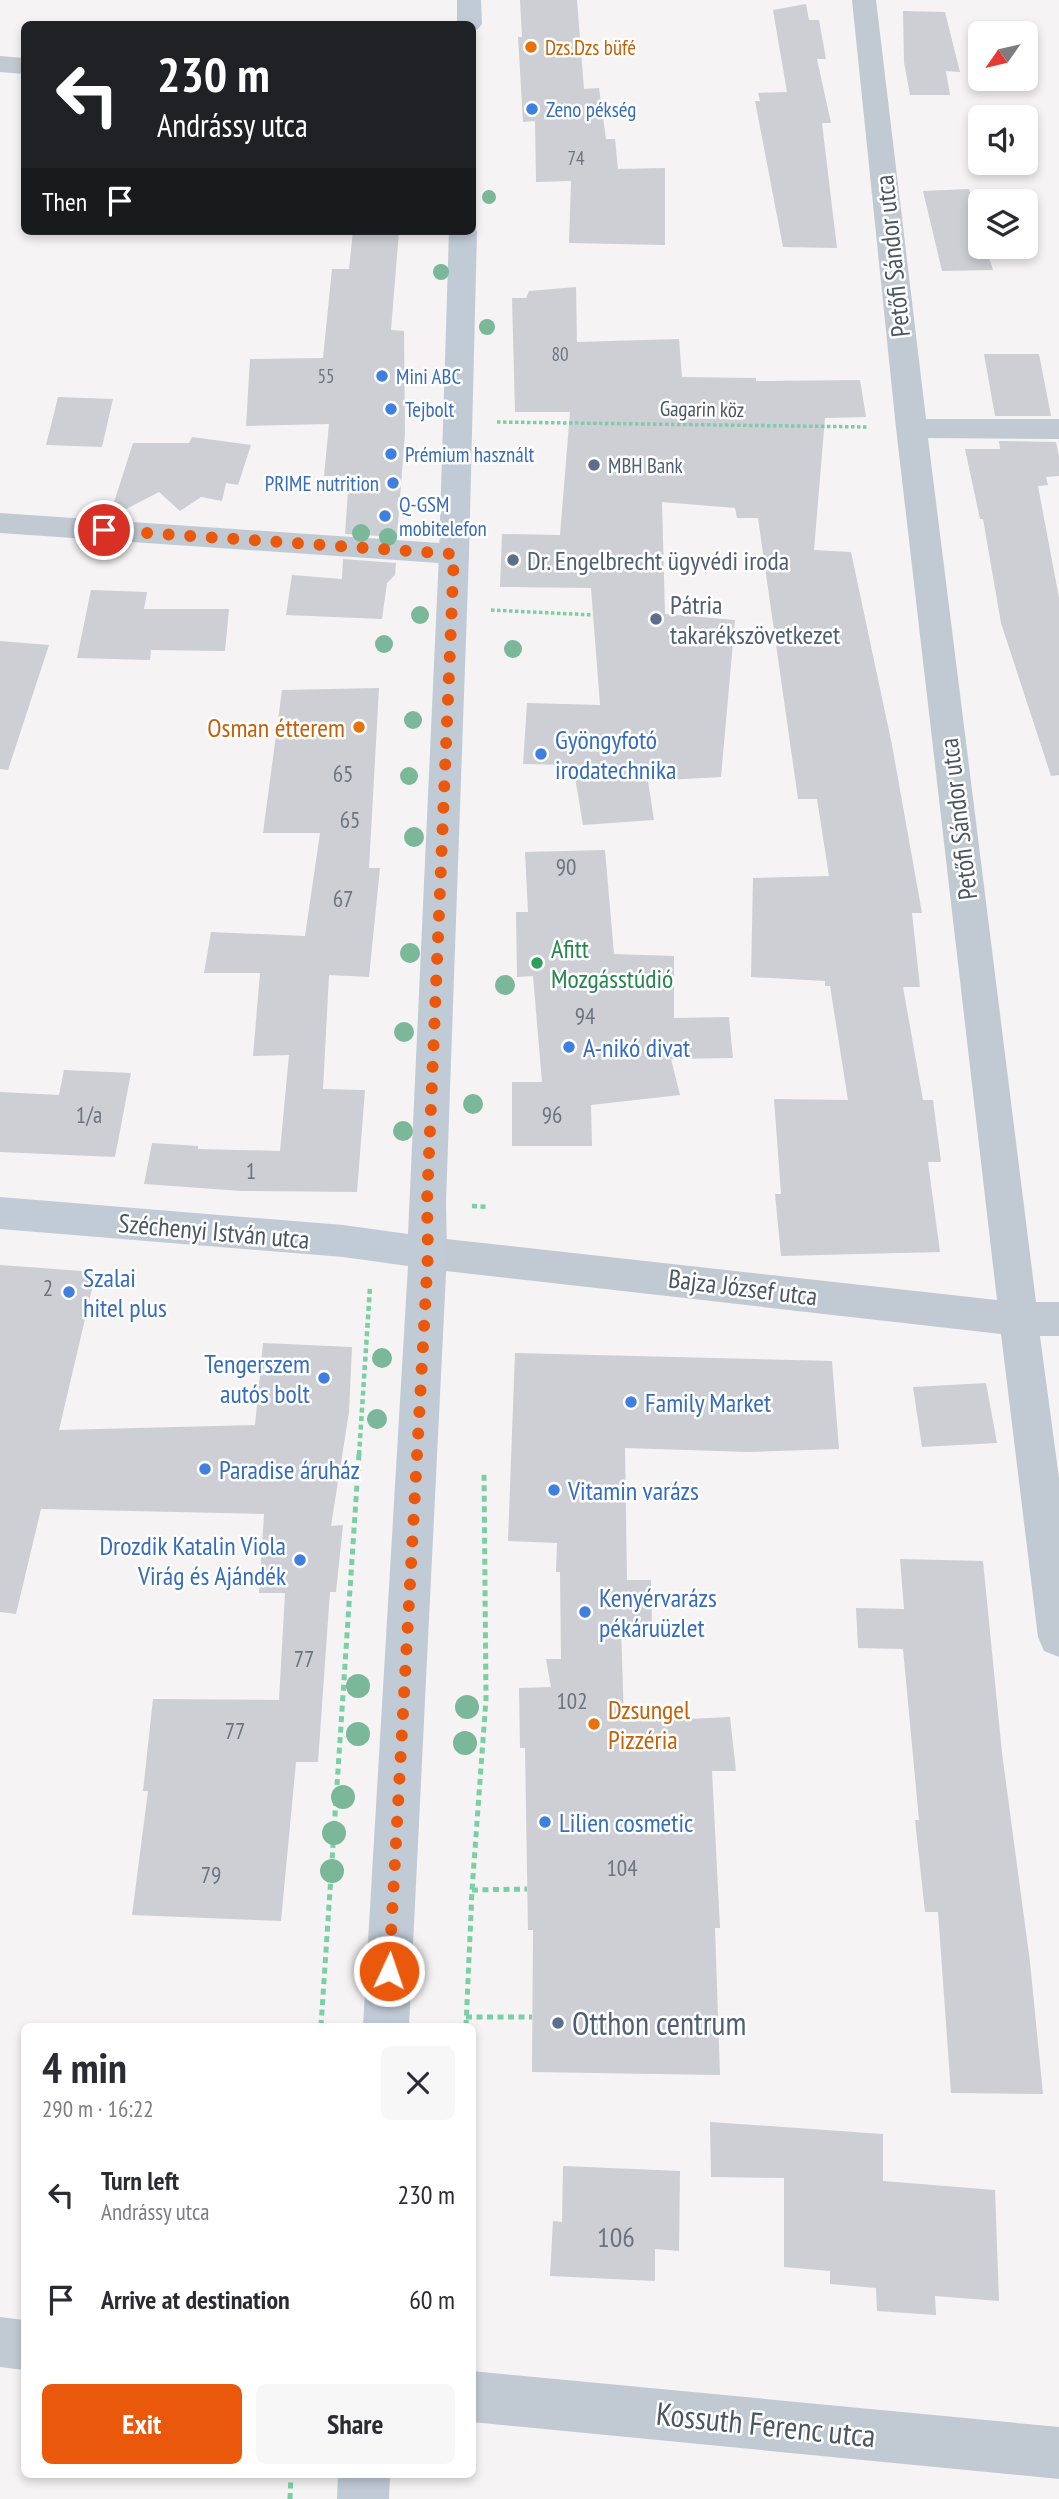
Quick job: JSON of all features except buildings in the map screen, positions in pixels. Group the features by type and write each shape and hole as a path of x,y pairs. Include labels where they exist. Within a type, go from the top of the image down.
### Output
{"street":[{"path":"469,0 469,21"},
{"name":"Petőfi Sándor utca","path":"864,0 911,428 1059,1637"},
{"path":"0,64 21,66"},
{"path":"386,2023 428,1253 427,1202 454,554 463,235"},
{"path":"911,428 1059,429"},
{"path":"0,523 454,554"},
{"name":"Széchenyi István utca","path":"0,1213 343,1241 428,1253"},
{"name":"Bajza József utca","path":"428,1253 1018,1319 1059,1319"},
{"path":"0,2342 21,2345"},
{"name":"Kossuth Ferenc utca","path":"476,2396 1059,2453"},
{"path":"363,2499 364,2478"}],"path":[{"name":"Gagarin köz","path":"492,422 911,428"},
{"path":"490,610 593,615"},
{"path":"321,2023 371,1280"},
{"path":"466,2023 471,1890 486,1699 484,1471"},
{"path":"471,1890 527,1889"},
{"path":"467,2017 533,2017"},
{"path":"290,2499 291,2478"}],"place":[{"name":"Dzs.Dzs büfé","path":"531,47"},
{"name":"Zeno pékség","path":"532,109"},
{"name":"Mini ABC","path":"382,376"},
{"name":"Tejbolt","path":"391,409"},
{"name":"Prémium használt","path":"391,454"},
{"name":"MBH Bank","path":"594,465"},
{"name":"PRIME nutrition","path":"393,483"},
{"name":"Q-GSM mobitelefon","path":"385,516"},
{"name":"Dr. Engelbrecht ügyvédi iroda","path":"513,560"},
{"name":"Pátria takarékszövetkezet","path":"656,619"},
{"name":"Osman étterem","path":"359,727"},
{"name":"Gyöngyfotó irodatechnika","path":"541,754"},
{"name":"Afitt Mozgásstúdió","path":"537,963"},
{"name":"A-nikó divat","path":"569,1047"},
{"name":"Szalai hitel plus","path":"69,1292"},
{"name":"Tengerszem autós bolt","path":"324,1378"},
{"name":"Family Market","path":"631,1402"},
{"name":"Paradise áruház","path":"205,1469"},
{"name":"Vitamin varázs","path":"554,1490"},
{"name":"Drozdik Katalin Viola Virág és Ajándék","path":"300,1560"},
{"name":"Kenyérvarázs pékáruüzlet","path":"585,1612"},
{"name":"Dzsungel Pizzéria","path":"594,1724"},
{"name":"Lilien cosmetic","path":"545,1822"},
{"name":"Otthon centrum","path":"558,2023"}],"route":[{"path":"104,530 454,554 427,1202 428,1253 389,1971"}]}
